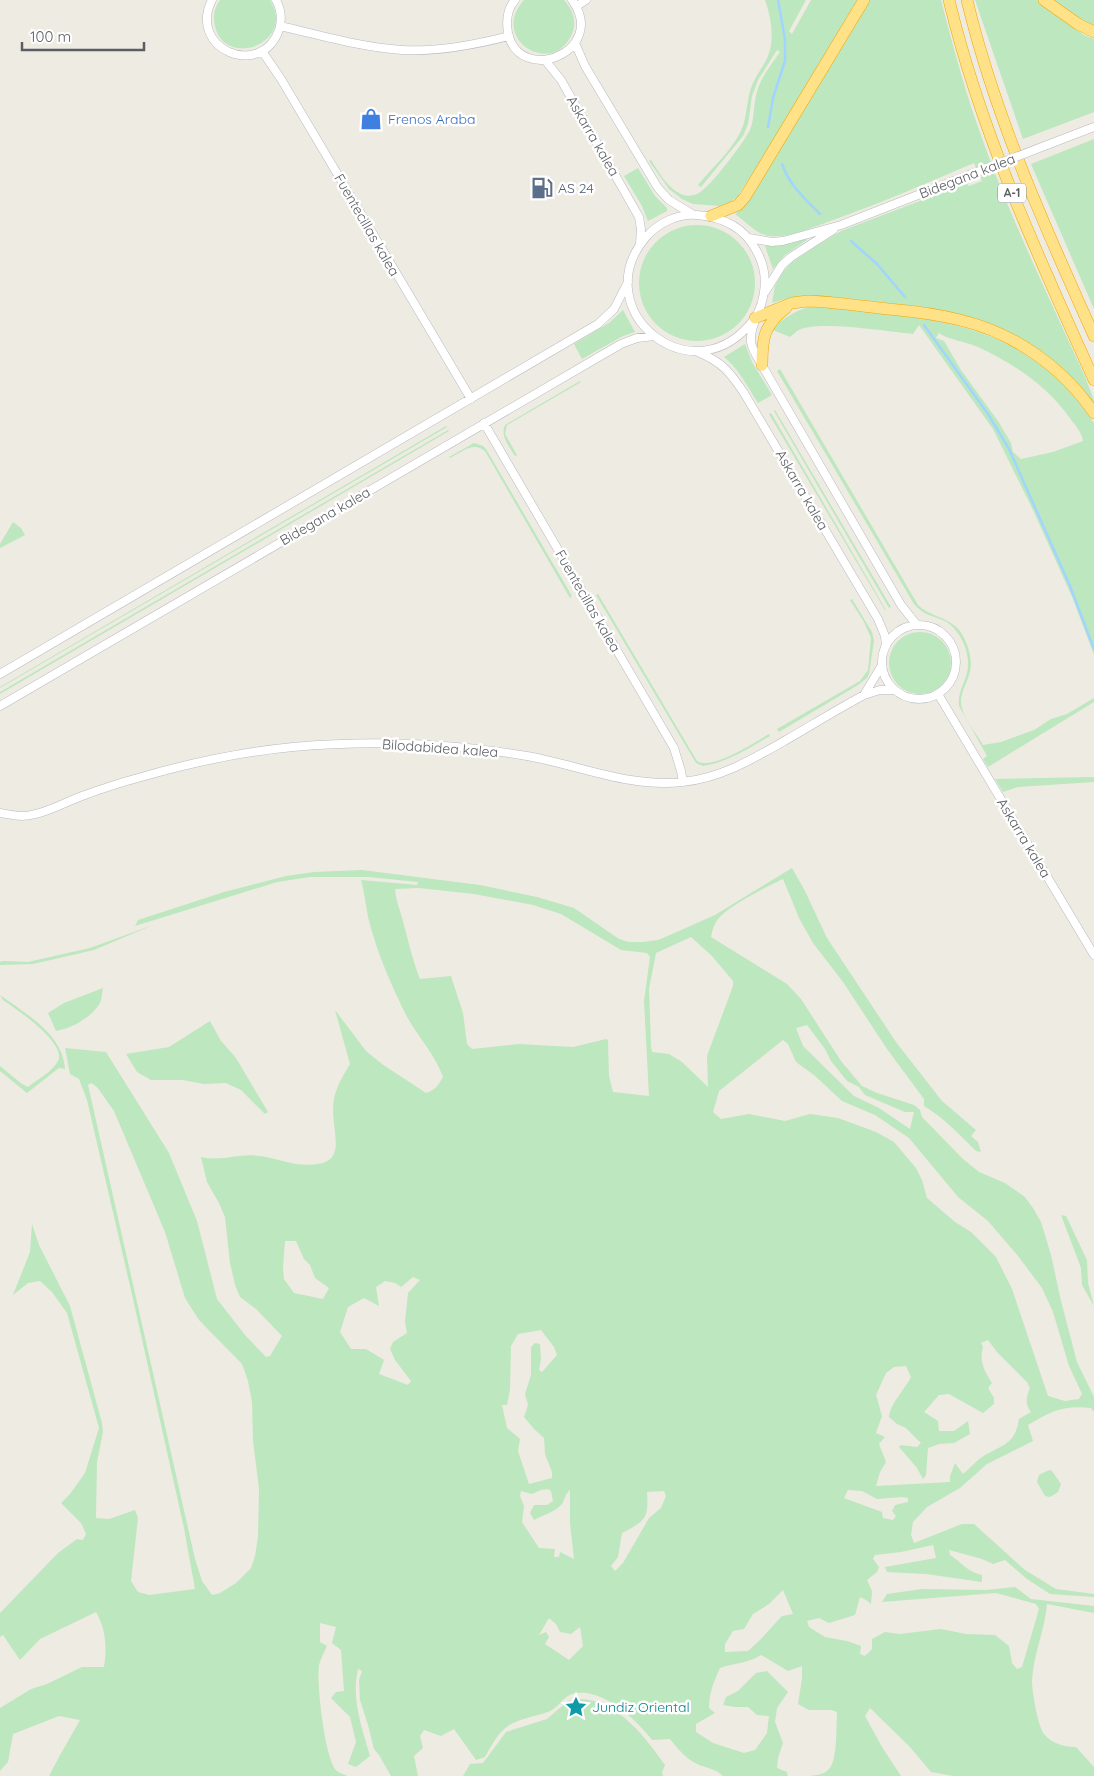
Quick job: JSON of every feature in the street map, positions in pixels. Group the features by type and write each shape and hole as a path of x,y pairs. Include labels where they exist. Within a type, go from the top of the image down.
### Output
{"highway":[{"path":"711,216 738,204 745,197 864,0"},
{"name":"A-1","path":"949,0 976,98 1005,175 1044,270 1094,380"},
{"name":"A-1","path":"967,0 992,88 1020,166 1094,336"},
{"path":"1044,0 1078,24 1094,32"},
{"path":"755,318 792,303 808,301 925,313 979,325 1015,341 1057,370 1073,386 1094,413"},
{"path":"762,365 764,336 768,326 774,317 792,303"}],"street":[{"path":"212,0 208,7 206,18 212,39 220,47 240,56 252,55 262,51 276,36 280,26 281,15 276,0"},
{"path":"515,0 508,14 506,25 509,36 513,44 527,56 545,60 562,55 575,43 581,25 580,15 574,3 586,0"},
{"path":"280,26 361,45 403,50 473,45 509,36"},
{"name":"Askarra kalea","path":"575,43 585,66 658,188 669,200 692,214"},
{"name":"Fuentecillas kalea","path":"262,51 281,79 471,399"},
{"name":"Askarra kalea","path":"545,60 561,80 639,217 641,229 640,245"},
{"name":"Bidegana kalea","path":"749,238 772,242 783,241 841,225 1094,127"},
{"path":"692,214 711,216 732,224 749,238 761,259 764,270 764,294 761,306 755,318 740,336 730,342 719,347 696,351 674,347 654,336 634,312 628,282 631,263 640,245 662,223 692,214"},
{"name":"Bidegana kalea","path":"764,294 782,265 791,257 841,225"},
{"name":"Bidegana kalea","path":"0,674 605,319 614,309 628,282"},
{"name":"Askarra kalea","path":"755,318 751,342 756,356 901,605 917,625"},
{"name":"Bidegana kalea","path":"0,706 621,344 637,338 654,336"},
{"name":"Askarra kalea","path":"696,351 718,362 727,369 744,394 878,619 885,636 886,646"},
{"name":"Fuentecillas kalea","path":"484,423 674,748 682,771 683,782"},
{"path":"917,625 929,627 940,632 949,640 955,651 956,664 954,676 948,686 938,694 920,700 902,695 894,690 886,678 882,665 886,646 891,638 899,632 917,625"},
{"name":"Bilodabidea kalea","path":"864,695 882,665"},
{"name":"Bilodabidea kalea","path":"0,813 22,816 36,814 113,785 207,760 250,752 339,744 415,744 488,750 562,763 630,780 662,783 683,782 708,777 739,766 864,695 880,690 894,690"},
{"name":"Askarra kalea","path":"938,694 1094,955"}],"green space":[{"path":"220,0 270,0 276,16 274,29 267,39 256,46 243,48 231,46 221,39 215,26 214,12"},
{"path":"524,0 564,0 574,17 574,26 571,36 562,48 550,53 538,53 527,48 518,39 514,28 515,14"},
{"path":"765,0 806,0 789,31 792,34 811,0 857,0 768,150 737,197 729,203 720,206 693,204 682,199 669,189 649,161 651,160 672,188 681,194 690,196 704,189 719,173 747,136 753,120 756,97 761,81 780,52 777,50 758,80 752,96 748,124 743,136 701,187 698,185 721,159 741,131 751,89 770,49 771,28"},
{"path":"868,0 941,0 967,94 1001,189 1086,379 1094,400 1094,406 1046,356 1021,338 996,327 929,308 846,298 792,297 772,303 775,286 791,263 841,231 967,183 969,186 982,181 974,163 863,209 784,236 770,236 760,233 735,214 743,207"},
{"path":"975,0 1037,0 1084,35 1094,39 1094,112 1023,139"},
{"path":"1053,0 1094,0 1094,27 1090,25"},
{"path":"1094,139 1094,309 1031,164"},
{"path":"638,168 655,196 667,208 667,211 648,221 642,206 624,176"},
{"path":"697,225 719,229 738,242 751,261 755,283 751,305 738,324 719,337 697,341 675,337 656,324 643,305 639,283 643,261 656,242 675,229"},
{"path":"806,239 785,255 773,269 765,246 777,246"},
{"path":"808,307 858,310 911,317 958,326 980,333 1022,352 1061,382 1075,397 1094,423 1094,655 1073,599 1033,510 993,429 919,325 913,334 822,326 799,330 790,337 773,330 793,313","holes":["939,333 978,347 1017,368 1040,385 1078,428 1083,441 1053,452 1021,459 1013,452 1011,443 998,421 961,370 944,341 936,338"]},
{"path":"623,310 635,332 623,336 582,359 574,344 609,323"},
{"path":"745,344 752,362 772,395 758,403 738,372 724,357"},
{"path":"780,369 918,605 950,622 963,636 968,647 971,664 961,704 966,718 983,745 1001,742 1034,730 1051,719 1067,714 1094,698 1094,702 988,767 983,759 987,756 959,706 960,695 968,670 968,659 965,646 959,634 945,621 925,613 914,604 777,371"},
{"path":"580,381 507,425 505,434 517,455 515,456 504,437 505,425"},
{"path":"775,410 891,607 889,608"},
{"path":"771,413 886,610 769,414"},
{"path":"447,427 0,688 0,687"},
{"path":"449,431 0,694 0,692"},
{"path":"474,443 486,449 572,596 570,598 485,451 481,448 472,447 449,457"},
{"path":"13,522 21,528 25,535 0,548 0,544"},
{"path":"598,594 697,761 704,763 723,759 769,734 770,736 721,761 703,766 696,763 596,595"},
{"path":"852,599 872,632 874,641 867,678 779,732 777,729 860,681 868,670 871,638 864,622 850,600"},
{"path":"920,632 937,637 942,641 946,646 951,663 946,680 942,685 937,689 920,694 903,689 898,685 894,680 889,663 894,646 898,641 903,637"},
{"path":"1094,777 1094,782 1018,787 1003,792 995,779"},
{"path":"792,868 827,938 896,1042 942,1101 976,1130 971,1136 978,1142 981,1152 976,1151 945,1121 924,1106 924,1099 887,1049 843,982 813,943 799,918 783,879 730,908 715,923 711,937 787,984 801,999 841,1061 862,1086 914,1105 920,1110 922,1117 963,1159 979,1172 1005,1183 1025,1197 1041,1222 1077,1362 1094,1397 1094,1412 1091,1408 1065,1408 1028,1425 1033,1441 987,1464 960,1488 927,1507 913,1522 911,1535 914,1543 962,1524 974,1524 1025,1570 1056,1589 1094,1594 1094,1597 1050,1594 1027,1579 1005,1560 993,1564 949,1550 950,1555 965,1567 982,1575 982,1582 926,1574 887,1572 885,1567 936,1558 933,1545 875,1555 873,1559 879,1567 877,1572 867,1580 872,1591 871,1604 860,1597 855,1615 829,1623 819,1618 807,1621 809,1627 825,1637 861,1646 860,1654 865,1656 872,1649 872,1639 885,1632 900,1634 941,1629 966,1634 995,1635 1009,1646 1012,1663 1017,1669 1022,1667 1039,1609 1036,1604 996,1593 882,1602 887,1594 922,1589 986,1590 1015,1587 1031,1599 1094,1606 1094,1613 1047,1604 1034,1662 1032,1681 1036,1709 1044,1734 1059,1744 1076,1747 1094,1767 1094,1776 954,1776 931,1772 910,1747 870,1708 865,1716 901,1776 809,1776 824,1773 831,1766 835,1752 837,1712 831,1710 809,1710 798,1704 802,1666 788,1671 761,1655 720,1668 712,1687 709,1703 709,1708 715,1713 696,1724 696,1732 713,1743 744,1753 755,1750 767,1733 769,1716 757,1715 748,1707 723,1705 726,1697 738,1691 756,1673 767,1671 788,1692 777,1708 775,1722 783,1743 777,1768 787,1772 788,1776 723,1776 689,1759 670,1739 652,1740 637,1723 617,1706 594,1695 583,1693 569,1695 548,1712 508,1726 498,1736 485,1757 476,1760 454,1729 441,1736 424,1730 420,1736 423,1748 414,1756 418,1776 391,1776 374,1749 360,1700 359,1680 362,1671 358,1669 356,1680 357,1702 370,1756 356,1767 348,1764 356,1742 350,1717 331,1698 336,1692 344,1691 341,1650 332,1643 336,1627 320,1623 320,1642 327,1646 319,1665 318,1673 325,1737 333,1764 338,1772 347,1776 49,1776 80,1720 59,1716 13,1734 8,1762 0,1771 0,1708 31,1689 47,1684 82,1667 104,1667 105,1653 104,1632 96,1612 40,1639 20,1660 3,1635 0,1637 0,1613 58,1553 77,1539 83,1540 86,1534 81,1523 61,1503 85,1473 99,1428 67,1313 52,1292 40,1281 28,1283 13,1295 30,1252 32,1224 39,1245 70,1306 102,1423 103,1432 97,1462 96,1518 109,1519 135,1510 138,1518 131,1581 138,1592 149,1595 195,1589 184,1528 87,1100 79,1079 70,1074 65,1048 106,1052 169,1153 197,1221 217,1299 245,1335 266,1357 270,1356 282,1336 256,1309 240,1297 230,1263 225,1217 207,1182 201,1157 216,1159 252,1155 296,1164 315,1164 327,1161 333,1155 336,1146 333,1112 334,1099 338,1085 350,1064 335,1010 366,1051 426,1093 434,1089 443,1077 435,1059 408,1019 389,978 372,933 361,880 417,885 418,882 369,877 310,877 277,882 135,926 138,920 224,892 286,876 314,872 362,870 480,885 537,897 574,908 619,939 629,942 658,940 715,915","holes":["419,888 474,894 533,905 561,914 621,950 647,953 650,957 644,1001 649,1096 613,1092 609,1076 608,1040 606,1039 573,1047 519,1044 472,1049 467,1044 463,1013 451,976 420,979 397,903 395,889","691,937 712,956 733,981 733,986 707,1056 708,1087 682,1062 669,1054 652,1052 649,989 656,953","807,1025 847,1081 859,1087 865,1095 905,1112 914,1112 910,1129 879,1108 854,1096 803,1046 796,1028","783,1040 788,1044 796,1062 814,1075 842,1101 875,1115 909,1138 958,1197 988,1221 1042,1288 1053,1312 1069,1366 1082,1394 1079,1399 1065,1401 1048,1396 1012,1289 996,1257 971,1232 955,1222 927,1198 922,1180 916,1168 894,1142 876,1132 838,1118 810,1114 785,1121 749,1114 721,1119 713,1112 719,1091","91,1083 97,1087 114,1111 165,1232 185,1298 199,1320 242,1364 248,1381 252,1402 253,1441 259,1489 258,1537 255,1556 251,1568 236,1583 220,1593 212,1595 202,1581 195,1559 88,1085","285,1241 296,1241 315,1278 329,1288 323,1299 294,1293 284,1279","413,1277 420,1280 408,1293 405,1322 407,1333 393,1342 390,1349 395,1360 411,1381 408,1385 379,1374 384,1360 366,1349 351,1349 340,1332 348,1307 364,1298 379,1306 376,1287 385,1281 395,1283 401,1287","541,1330 554,1347 557,1355 542,1372 539,1370 541,1360 540,1344 535,1343 531,1347 531,1375 525,1394 528,1405 524,1417 544,1438 545,1454 552,1472 552,1478 529,1484 518,1451 520,1439 507,1428 502,1405 507,1405 510,1390 511,1346 518,1334","988,1340 997,1352 1027,1382 1030,1388 1027,1400 1031,1412 1019,1419 1015,1434 1008,1442 982,1457 963,1474 955,1463 950,1476 950,1482 876,1486 880,1472 886,1462 879,1444 885,1437 876,1433 882,1416 876,1395 886,1373 894,1367 906,1366 911,1377 895,1402 889,1417 897,1424 906,1428 921,1443 917,1447 901,1445 899,1447 917,1468 923,1479 926,1475 928,1448 939,1444 954,1443 970,1434 968,1421 954,1431 939,1431 938,1421 924,1412 939,1395 949,1394 983,1413 994,1404 994,1398 988,1388 992,1383 983,1366 983,1347 981,1343","548,1489 551,1491 553,1501 547,1505 534,1505 530,1513 534,1520 559,1507 570,1490 570,1523 574,1559 560,1552 559,1557 554,1557 555,1549 539,1548 522,1522 524,1506 520,1496 521,1491 532,1494 541,1490","848,1490 862,1491 877,1499 908,1498 908,1502 895,1505 892,1511 896,1516 893,1520 883,1518 882,1512 844,1498","664,1491 666,1496 661,1508 649,1518 623,1563 615,1571 611,1566 618,1557 622,1533 641,1522 647,1508 647,1492","783,1590 793,1614 782,1616 748,1651 725,1652 725,1644 733,1631 744,1629 753,1614 769,1604","549,1618 556,1624 560,1632 571,1634 580,1627 583,1646 569,1660 545,1644 549,1637 546,1632 539,1635"]},
{"path":"153,925 94,950 33,964 0,965 0,962 3,961 28,962 90,948"},
{"path":"103,988 100,1003 92,1013 75,1025 56,1031 48,1013 64,1003"},
{"path":"0,995 42,1026 58,1045 63,1057 65,1069 59,1068 27,1093 0,1071 0,1066 28,1087 52,1069 58,1061 59,1054 55,1045 39,1027 3,1000"},
{"path":"210,1021 221,1041 236,1058 268,1112 265,1114 241,1090 226,1083 204,1084 183,1080 151,1080 137,1072 126,1054 169,1047"},
{"path":"1061,1215 1066,1216 1087,1260 1088,1283 1094,1306 1082,1285 1081,1268"},
{"path":"1049,1470 1052,1471 1061,1484 1058,1492 1050,1497 1045,1496 1037,1482 1039,1475"},
{"path":"580,1699 594,1701 606,1706 629,1722 649,1743 665,1765 662,1772 663,1776 463,1776 470,1764 483,1763 506,1732 547,1719 568,1701"}],"waterway":[{"path":"768,127 773,98 785,61 785,39 778,0"},
{"path":"782,164 793,185 820,214"},
{"path":"851,241 877,264 905,297"},
{"path":"924,325 988,414 1009,449 1070,586 1094,649"}],"place":[{"name":"Frenos Araba","path":"371,119"},
{"name":"AS 24","path":"542,188"},
{"name":"Jundiz Oriental","path":"576,1707"}]}
